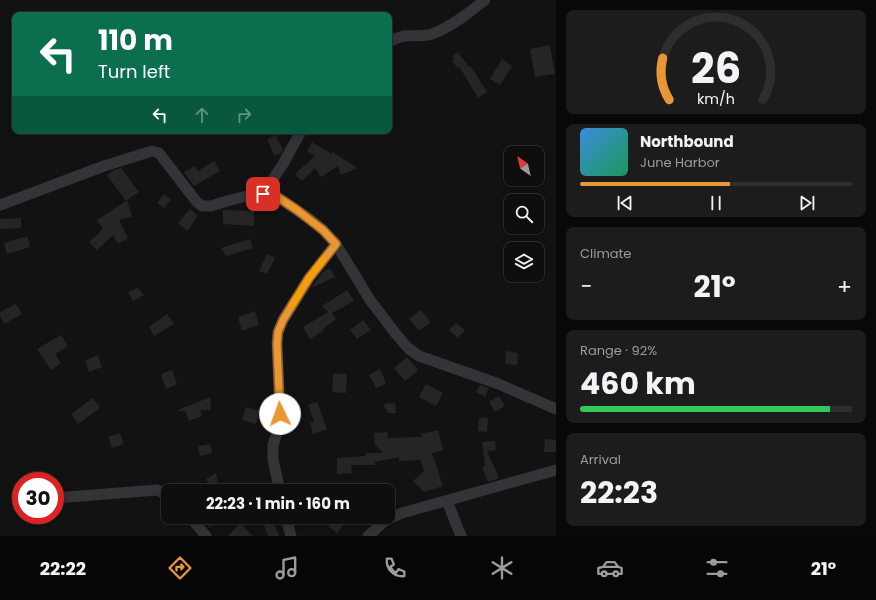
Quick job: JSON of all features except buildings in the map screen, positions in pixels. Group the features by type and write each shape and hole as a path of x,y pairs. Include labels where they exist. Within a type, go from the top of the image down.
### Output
{"street":[{"path":"392,40 404,36 421,36 432,34 466,15 485,0"},
{"path":"263,194 283,164 298,134"},
{"path":"0,205 104,166 152,151 159,152 196,201 202,206 211,206 247,196 263,194 276,196 323,230 336,244 370,300 408,348 419,356 496,383 556,409"},
{"path":"278,484 273,460 273,445 278,430 280,414 277,344 278,332 283,320 309,278 336,244"},
{"path":"368,536 386,520 402,513 556,470"},
{"path":"64,497 157,490 161,492"},
{"path":"447,501 461,536"},
{"path":"196,524 206,536"},
{"path":"288,524 291,536"}],"slow traffic":[{"path":"292,305 309,278 323,260"}],"route":[{"path":"263,194 276,196 297,210 323,230 336,244 309,278 283,320 278,332 277,344 280,414"}]}
